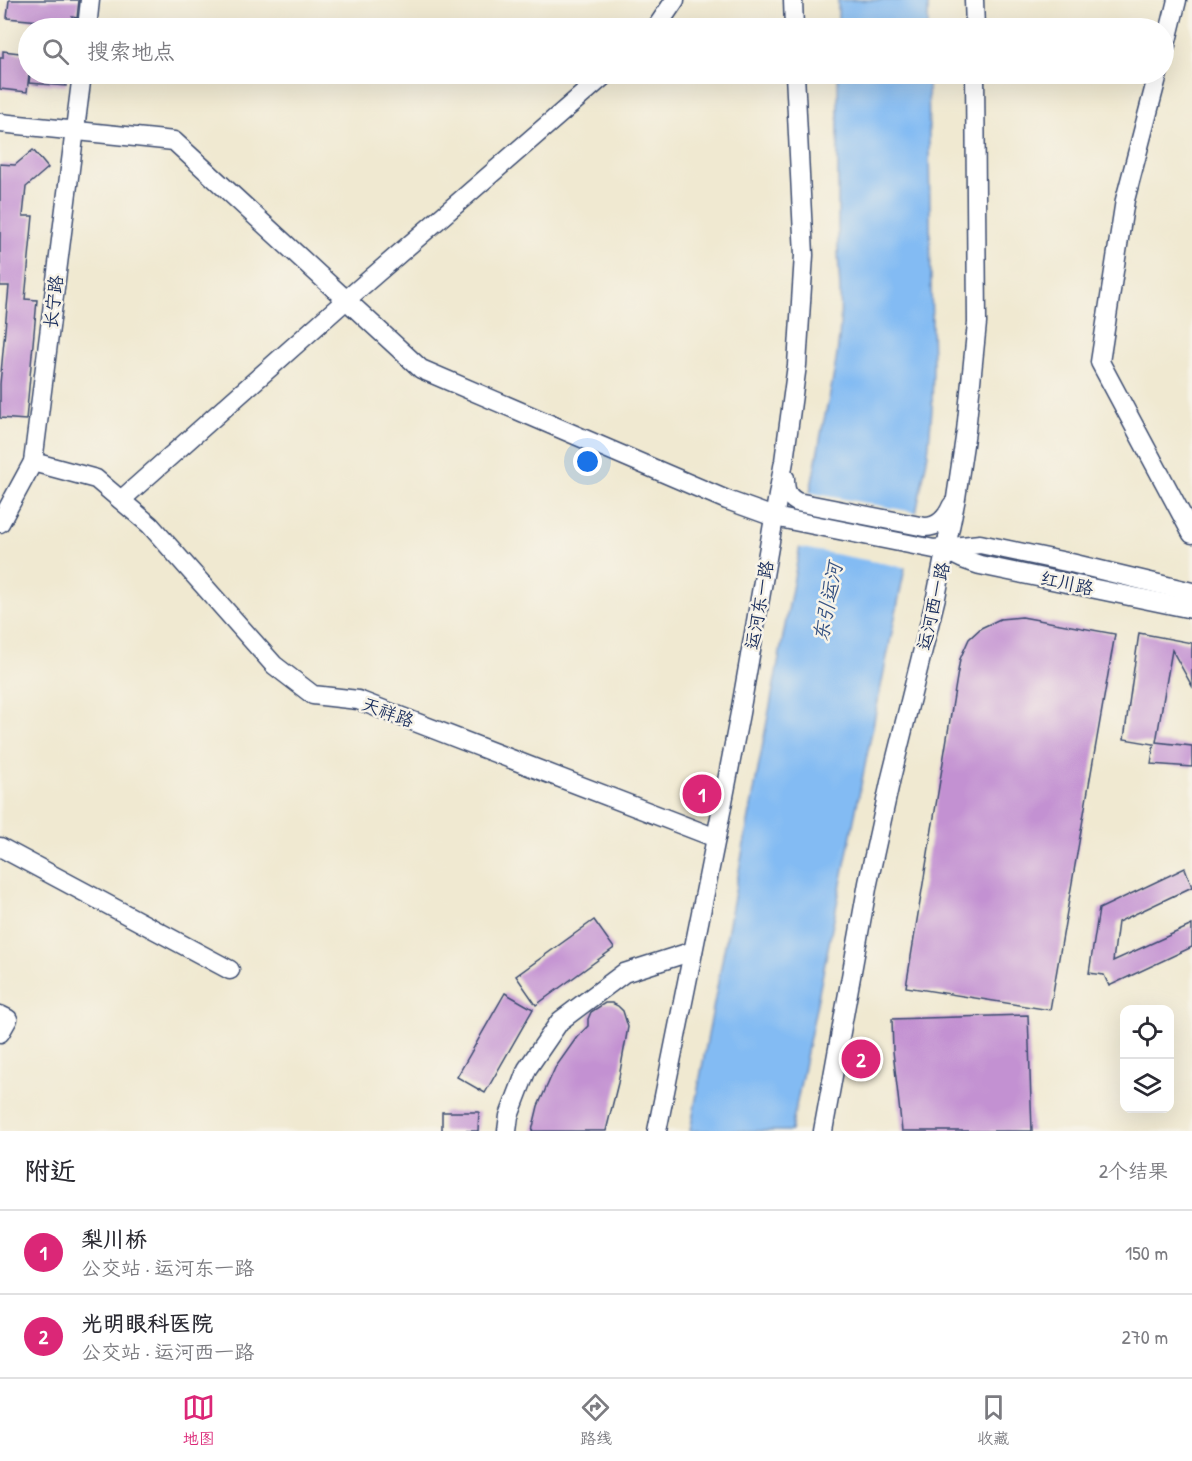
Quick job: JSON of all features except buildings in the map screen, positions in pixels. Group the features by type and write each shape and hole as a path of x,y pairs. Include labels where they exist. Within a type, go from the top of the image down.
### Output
{"street":[{"path":"88,18 90,0"},
{"path":"663,18 675,0"},
{"path":"793,0 794,18"},
{"path":"974,0 975,18"},
{"path":"1173,18 1177,0"},
{"name":"长宁路","path":"0,523 33,462 81,84"},
{"path":"121,500 594,84"},
{"name":"运河东一路","path":"657,1131 740,713 784,461 797,365 804,255 795,84"},
{"name":"运河西一路","path":"823,1131 868,883 891,778 936,597 956,498 966,431 977,323 975,84"},
{"path":"1155,84 1125,200 1100,362 1192,534"},
{"name":"红川路","path":"0,123 174,141 421,369 727,500 774,517 801,523 934,549 980,544 1192,592"},
{"path":"784,461 787,494 797,502 925,527 936,525 944,519 956,498"},
{"name":"天祥路","path":"33,462 96,479 150,525 274,666 313,695 358,700 716,838"},
{"name":"红川路","path":"946,549 964,561 980,565 1192,609"},
{"path":"0,847 230,970"},
{"path":"507,1131 509,1116 527,1069 560,1021 624,973 693,951"},
{"path":"0,1015 8,1019 0,1033"}],"water":[{"path":"838,0 928,0 928,18 838,18"},
{"name":"东引运河","path":"838,84 928,84 933,364 928,454 791,1131 690,1131 834,375 841,305 838,243"}],"pier":[{"path":"807,492 919,513 908,568 797,547"}],"place":[{"name":"梨川桥","path":"702,794"},
{"name":"光明眼科医院","path":"861,1059"}]}
